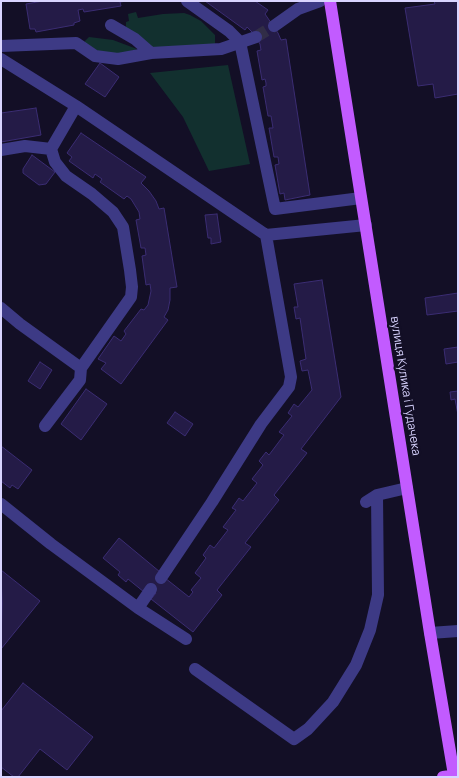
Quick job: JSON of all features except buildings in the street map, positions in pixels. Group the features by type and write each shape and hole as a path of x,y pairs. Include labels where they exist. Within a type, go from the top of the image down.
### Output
{"main road":[{"name":"вулиця Кулика і Гудачека","path":"330,1 452,776"}],"lane":[{"path":"187,1 229,31 240,42 275,210 361,198"},
{"path":"274,26 298,8 320,1"},
{"path":"111,25 135,39 151,53"},
{"path":"1,46 76,43 95,56 118,59 151,53 220,49 256,37"},
{"path":"1,59 76,106 266,235 366,225"},
{"path":"45,426 80,380 81,368 131,297 132,287 122,227 114,212 66,176 55,162 51,148 76,106"},
{"path":"1,150 25,146 51,148"},
{"path":"161,578 261,424 289,387 291,377 266,235"},
{"path":"1,308 81,368"},
{"path":"195,669 294,739 308,729 333,702 356,665 370,630 378,595 371,499 407,488"},
{"path":"1,504 51,544 138,608 186,639"},
{"path":"138,608 151,589"},
{"path":"430,633 458,631"}],"green space":[{"path":"136,12 138,18 163,14 184,13 190,15 201,21 215,35 215,45 154,49 126,32 126,22 129,21 128,14"},
{"path":"89,37 113,40 137,49 115,57 84,46 85,41"},
{"path":"228,65 250,164 209,171 183,117 150,73"}],"tunnel":[{"path":"256,37 274,26"}]}
